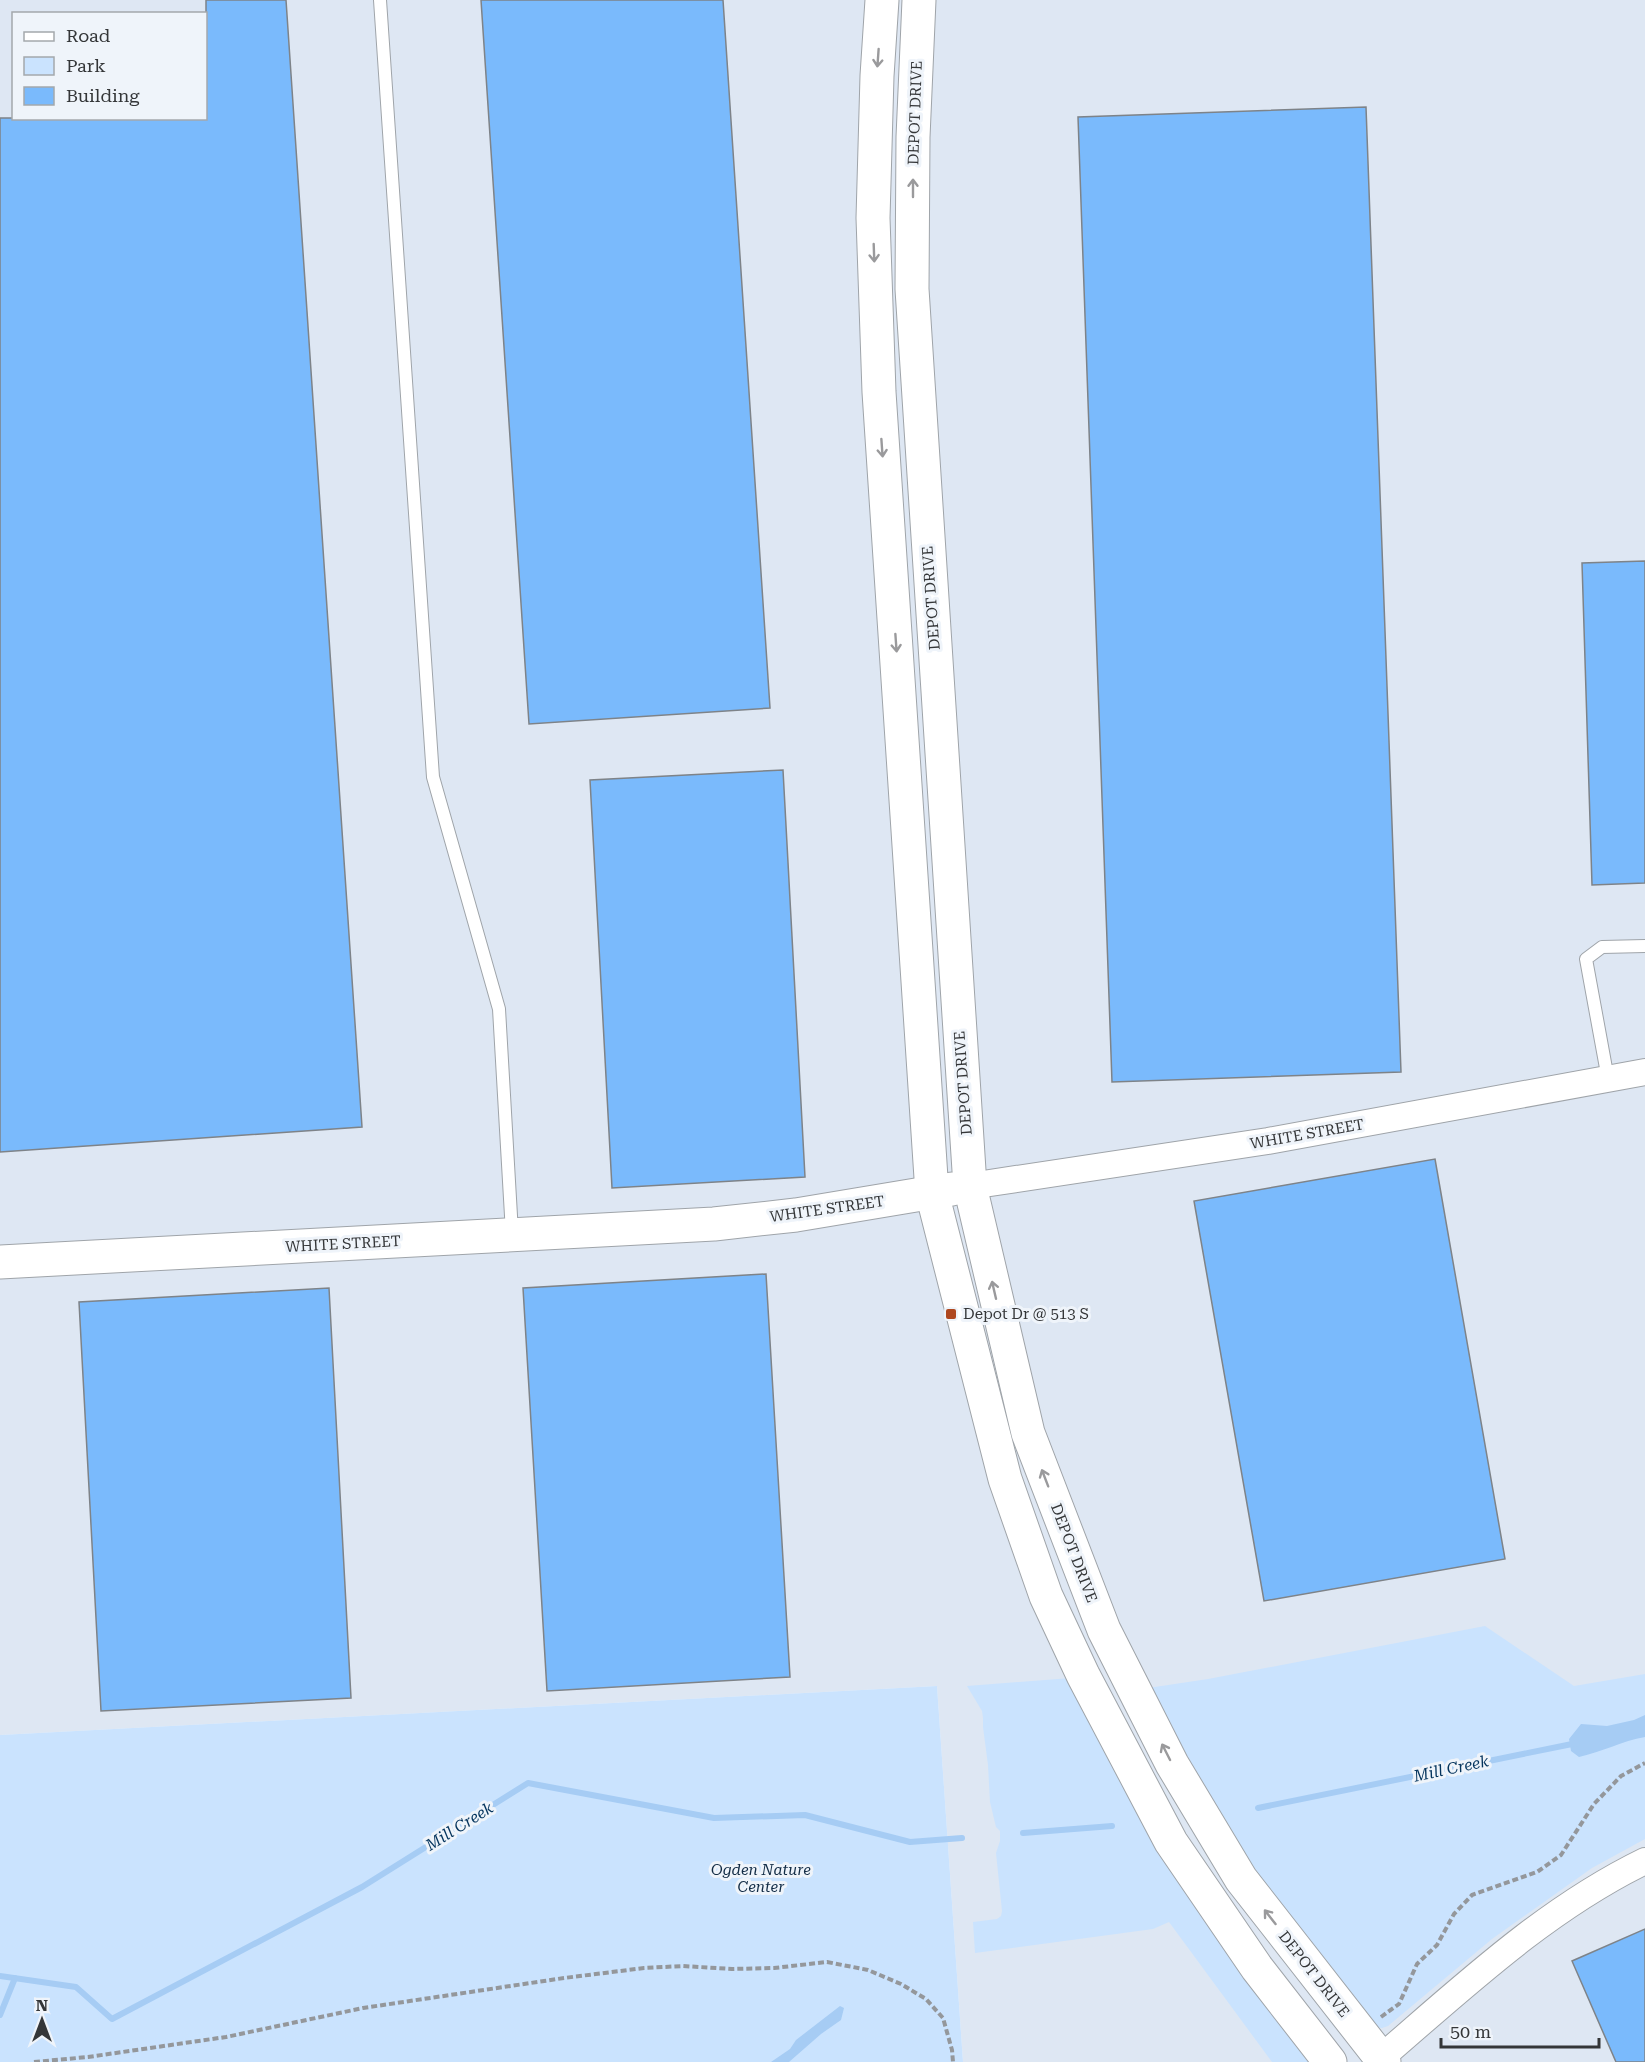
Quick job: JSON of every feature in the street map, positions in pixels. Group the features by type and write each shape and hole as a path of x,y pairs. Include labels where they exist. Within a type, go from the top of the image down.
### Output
{"main road":[{"path":"882,0 877,76 873,218 879,392 932,1193 1005,1479 1051,1606 1083,1675 1171,1842 1257,1968 1330,2062"},
{"name":"DEPOT DRIVE","path":"919,0 913,137 912,289 970,1186 1028,1433 1104,1630 1172,1764 1241,1879 1380,2061"},
{"name":"WHITE STREET","path":"0,1262 714,1224 796,1215 970,1186"}],"street":[{"name":"WHITE STREET","path":"970,1186 1268,1141 1645,1072"},
{"path":"1380,2061 1509,1948 1568,1906 1645,1861"}],"lane":[{"path":"380,0 434,777 499,1009 513,1235"},
{"path":"1608,1079 1586,959 1602,947 1645,946"}],"path":[{"path":"1380,2061 1376,2021 1399,2004 1417,1964 1437,1945 1454,1914 1472,1896 1537,1872 1561,1855 1594,1804 1621,1776 1645,1763"},
{"path":"34,2062 88,2057 226,2037 363,2008 564,1978 683,1966 774,1968 827,1962 868,1970 901,1983 926,1999 943,2018 952,2050 952,2062"}],"shaded area":[{"path":"0,0 1645,0 1645,2062 963,2062 937,1686 0,1735"},
{"path":"1645,1715 1645,1737 1579,1757 1571,1751 1569,1739 1581,1724 1607,1726"},
{"path":"840,2006 844,2008 841,2020 789,2062 771,2062 790,2049 796,2040"}],"green space":[{"path":"1485,1626 1574,1686 1645,1674 1645,1839 1592,1868 1492,1939 1388,2026 1374,2027 1255,1873 1204,1789 1148,1688 1208,1679"},
{"path":"1071,1678 1316,2062 1272,2062 1169,1922 1153,1929 975,1953 973,1922 997,1919 1001,1916 996,1853 1000,1831 996,1827 990,1802 982,1711 967,1686"},
{"name":"Ogden Nature Center","path":"937,1686 963,2062 0,2062 0,1735"}],"building":[{"path":"206,0 286,0 362,1127 0,1152 0,118 12,118 12,120 207,120"},
{"path":"481,0 723,0 770,708 529,724"},
{"path":"1366,107 1401,1072 1112,1082 1078,117"},
{"path":"1645,561 1645,883 1592,885 1582,563"},
{"path":"783,770 805,1177 612,1188 590,780"},
{"path":"1435,1159 1505,1559 1264,1601 1194,1201"},
{"path":"766,1274 790,1677 547,1691 523,1288"},
{"path":"329,1288 351,1698 101,1711 79,1302"},
{"path":"1645,1929 1645,2062 1616,2062 1572,1961"}],"waterway":[{"name":"Mill Creek","path":"1258,1808 1577,1743"},
{"name":"Mill Creek","path":"0,1976 76,1987 112,2019 362,1887 528,1783 714,1818 805,1815 910,1842 962,1838"},
{"name":"Mill Creek","path":"1023,1833 1112,1826"},
{"path":"0,2015 15,1978"}],"place":[{"name":"Depot Dr @ 513 S","path":"951,1314"}]}
